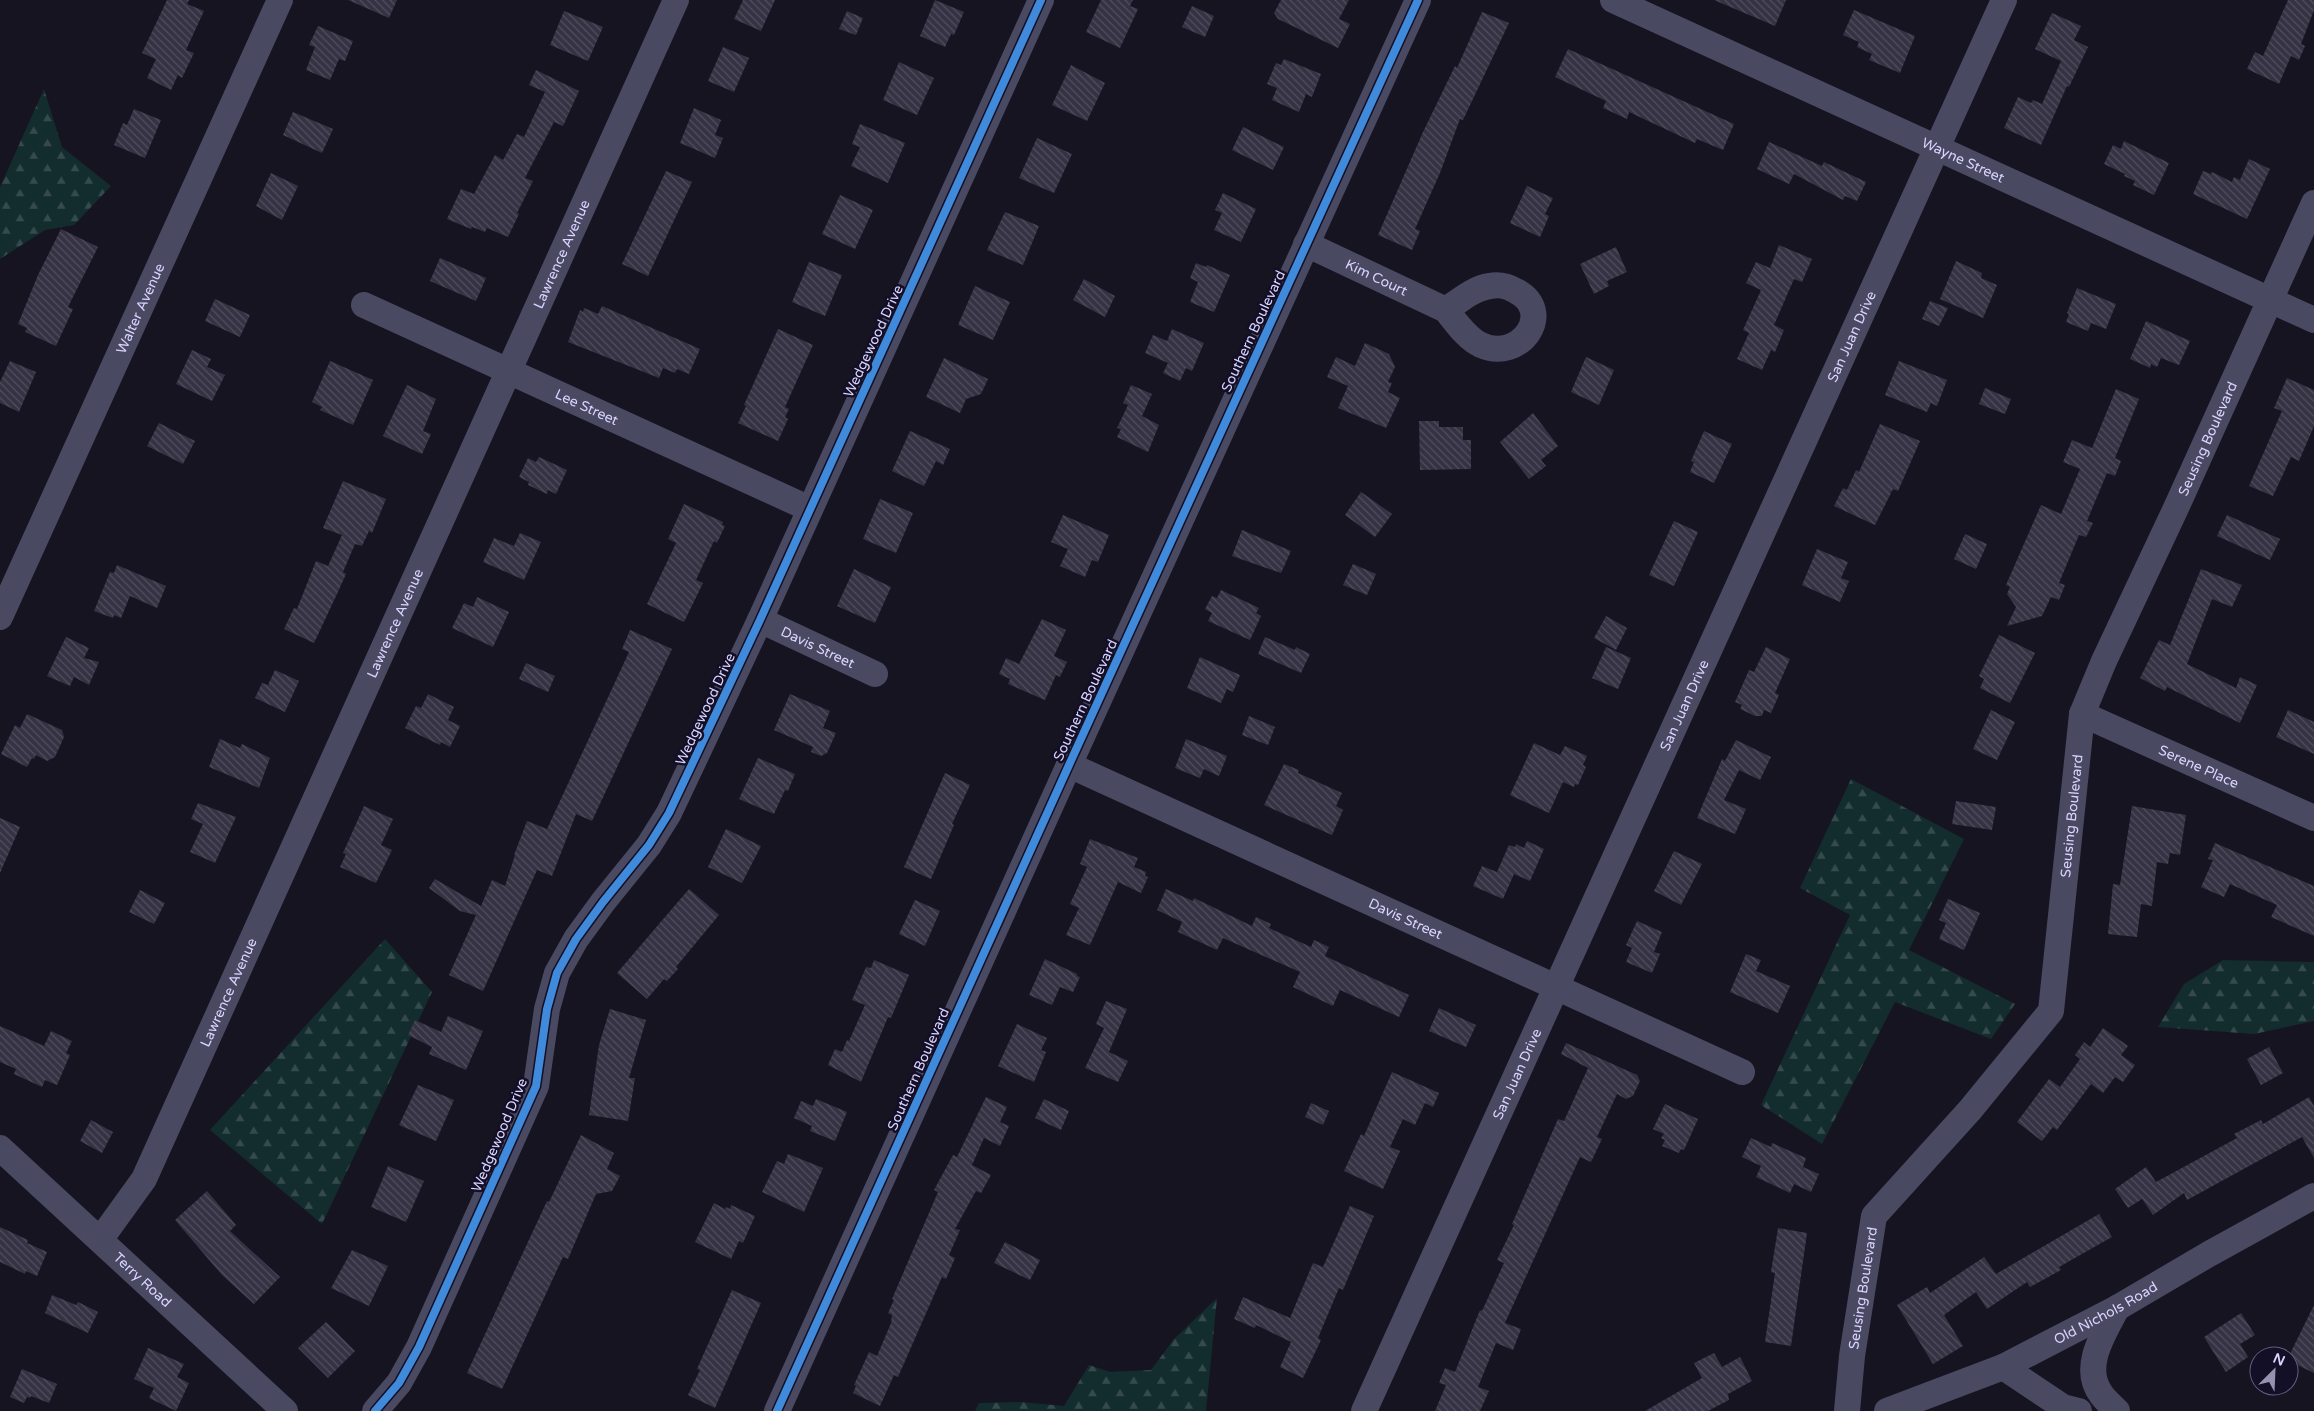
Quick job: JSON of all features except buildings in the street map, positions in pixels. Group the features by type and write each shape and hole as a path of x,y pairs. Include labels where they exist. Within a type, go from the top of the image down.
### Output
{"street":[{"name":"Walter Avenue","path":"0,617 280,0"},
{"name":"Lawrence Avenue","path":"100,1240 144,1179 676,0"},
{"name":"Wedgewood Drive","path":"375,1411 400,1384 418,1348 536,1086 547,1009 557,973 576,939 649,845 669,813 760,620 1041,0"},
{"name":"Southern Boulevard","path":"777,1411 1069,764 1418,0"},
{"name":"Wayne Street","path":"1612,0 2314,320"},
{"name":"San Juan Drive","path":"1364,1411 2004,0"},
{"name":"Seusing Boulevard","path":"1847,1411 1852,1356 1874,1216 1970,1110 2051,1011 2082,714 2104,661 2176,508 2314,203"},
{"name":"Kim Court","path":"1306,244 1446,310"},
{"name":"Lee Street","path":"364,305 810,509"},
{"name":"Davis Street","path":"760,620 875,674"},
{"name":"Serene Place","path":"2082,714 2314,818"},
{"name":"Davis Street","path":"1069,764 1742,1072"},
{"name":"Terry Road","path":"0,1148 286,1411"},
{"name":"Old Nichols Road","path":"1887,1411 2003,1367 2117,1308 2314,1196"},
{"path":"2117,1308 2098,1345 2092,1369 2100,1393 2117,1411"},
{"path":"2003,1367 2063,1407 2079,1411"}],"green space":[{"path":"44,89 62,147 111,186 74,225 45,230 0,259 0,187"},
{"path":"1851,779 1964,839 1909,950 2015,1004 1991,1039 1895,1002 1822,1144 1761,1105 1850,915 1800,888"},
{"path":"385,939 432,992 322,1224 210,1130"},
{"path":"2223,960 2314,962 2314,1021 2254,1034 2158,1027 2184,984"},
{"path":"1217,1298 1206,1411 975,1411 979,1403 1021,1402 1064,1406 1089,1365 1110,1372 1151,1370 1174,1339"}],"cycle path":[{"path":"375,1411 399,1383 419,1347 536,1086 547,1009 557,973 576,939 649,845 669,813 760,620 1041,0"},
{"path":"777,1411 1418,0"}]}
